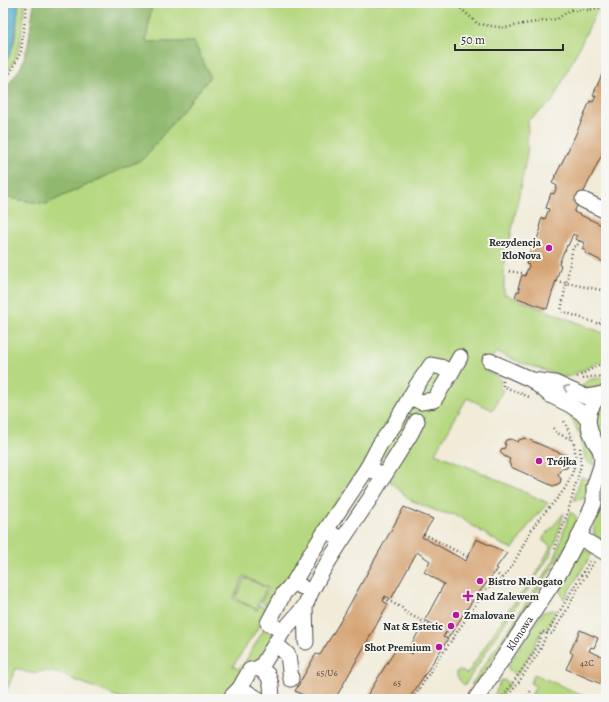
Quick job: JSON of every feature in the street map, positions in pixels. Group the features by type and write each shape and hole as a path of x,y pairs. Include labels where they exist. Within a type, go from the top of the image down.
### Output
{"street":[{"path":"583,200 606,211"},
{"path":"411,397 421,402 434,400 460,357"},
{"path":"490,361 532,380 550,395 582,413 588,420"},
{"path":"292,679 288,655 279,637 268,623 284,593 294,582 431,365 441,367 451,373"},
{"path":"532,380 556,383 586,396 603,394"},
{"path":"594,503 594,487 601,466 603,450 590,431 588,420 590,410 603,394"},
{"path":"258,699 236,693 250,670 259,668 263,664 279,637 305,606 322,570 369,500 417,421"},
{"path":"368,467 383,477"},
{"path":"594,503 606,491"},
{"name":"Klonowa","path":"476,699 563,566 579,537 594,503"},
{"path":"326,530 342,540"},
{"path":"579,537 600,554"},
{"path":"294,582 311,592"},
{"path":"305,606 306,642"},
{"path":"259,668 268,675 271,684 272,699"}],"path":[{"path":"3,83 12,70 21,51 27,3"},
{"path":"455,3 478,24 505,28 557,19 570,10 589,10 606,6"},
{"path":"580,241 579,244 573,247 561,311 599,324 606,314"},
{"path":"509,271 526,274"},
{"path":"556,281 606,291"},
{"path":"573,380 606,361"},
{"path":"581,382 589,377 606,376"},
{"path":"413,699 487,588 502,578 517,557 536,523 562,494 571,478 575,460 575,447 562,416"},
{"path":"553,428 557,433 573,440"},
{"path":"553,553 570,505 581,465 580,444"},
{"path":"424,534 468,557"},
{"path":"507,699 540,650 547,633 571,592 600,554"},
{"path":"501,699 536,649 542,632 552,634 577,590 600,554"},
{"path":"495,572 502,578"},
{"path":"384,598 402,608 405,612 435,628"},
{"path":"445,634 453,639"},
{"path":"526,699 532,689"}],"green space":[{"path":"19,3 25,3 19,46 14,62 3,78 3,67 14,43"},
{"path":"34,3 152,3 146,42 194,42 210,77 143,159 46,204 3,197 3,92 21,67 28,45"},
{"path":"152,3 601,3 552,102 528,120 527,155 504,269 504,294 606,334 606,359 565,377 519,362 496,352 486,371 500,378 501,382 499,388 503,390 493,410 467,398 435,453 548,503 531,522 513,549 501,544 456,515 439,512 410,500 366,459 271,608 261,602 269,588 244,576 233,599 257,610 260,605 269,611 233,666 238,669 245,662 264,629 273,633 272,641 228,699 123,699 57,673 46,671 29,673 16,668 3,699 3,197 46,204 143,159 210,77 194,42 146,42"},
{"path":"606,378 606,384 591,388 581,388 588,380"},
{"path":"606,401 606,441 599,432 596,421 599,410"},
{"path":"571,411 579,421 583,435 593,454 594,465 587,462 585,458 581,438 570,414"},
{"path":"581,477 591,480 587,494 583,499 574,500"},
{"path":"606,502 606,531 601,540 595,536 594,528"},
{"path":"570,512 576,516 577,523 565,547 484,674 477,682 471,685 553,562"},
{"path":"564,513 549,557 465,685 459,679 457,671 460,670 467,674 510,608 531,582 551,546 543,541 543,538"},
{"path":"587,550 593,552 564,599 561,593 560,584 579,553"},
{"path":"245,578 267,588 256,609 235,598"},
{"path":"553,610 557,611 546,629 542,630 533,650 516,676 509,670 508,665 543,612"},
{"path":"534,674 592,699 529,699 536,686 531,684"},
{"path":"504,680 510,684 499,699 493,699 500,681"}],"water":[{"path":"3,3 19,3 15,36 11,52 3,67"}],"building":[{"name":"Rezydencja KloNova","path":"606,65 606,146 574,212 606,227 606,263 585,253 586,251 582,249 585,243 575,239 577,236 573,234 559,264 561,265 547,309 515,297 517,291 519,292 520,288 518,288 522,275 525,276 529,265 526,264 533,244 535,245 541,228 539,227 542,218 545,219 549,209 546,208 551,193 554,194 557,186 552,183 590,101 593,102 596,96 593,95"},
{"name":"Trójka","path":"525,438 567,456 567,468 561,469 558,474 561,479 560,483 553,486 511,467 509,462 510,459 500,452 502,448 504,449 506,440 511,439 518,442 519,440"},
{"path":"404,507 433,519 422,537 466,561 476,539 507,553 496,568 498,569 473,600 450,635 446,632 443,637 448,639 409,699 365,699 397,647 413,654 408,651 422,625 433,631 436,626 425,620 444,584 424,572 430,561 417,552 391,599 385,596 383,601 388,604 335,699 311,699 295,691 316,654 320,655 340,622"},
{"path":"580,630 598,638 594,648 591,647 589,651 606,658 606,686 566,669 573,654 570,652"}],"place":[{"name":"Rezydencja KloNova","path":"549,248"},
{"name":"Trójka","path":"539,461"},
{"name":"Bistro Nabogato","path":"480,581"},
{"name":"Nad Zalewem","path":"468,596"},
{"name":"Zmalovane","path":"456,615"},
{"name":"Nat & Estetic","path":"451,626"},
{"name":"Shot Premium","path":"439,647"}]}
